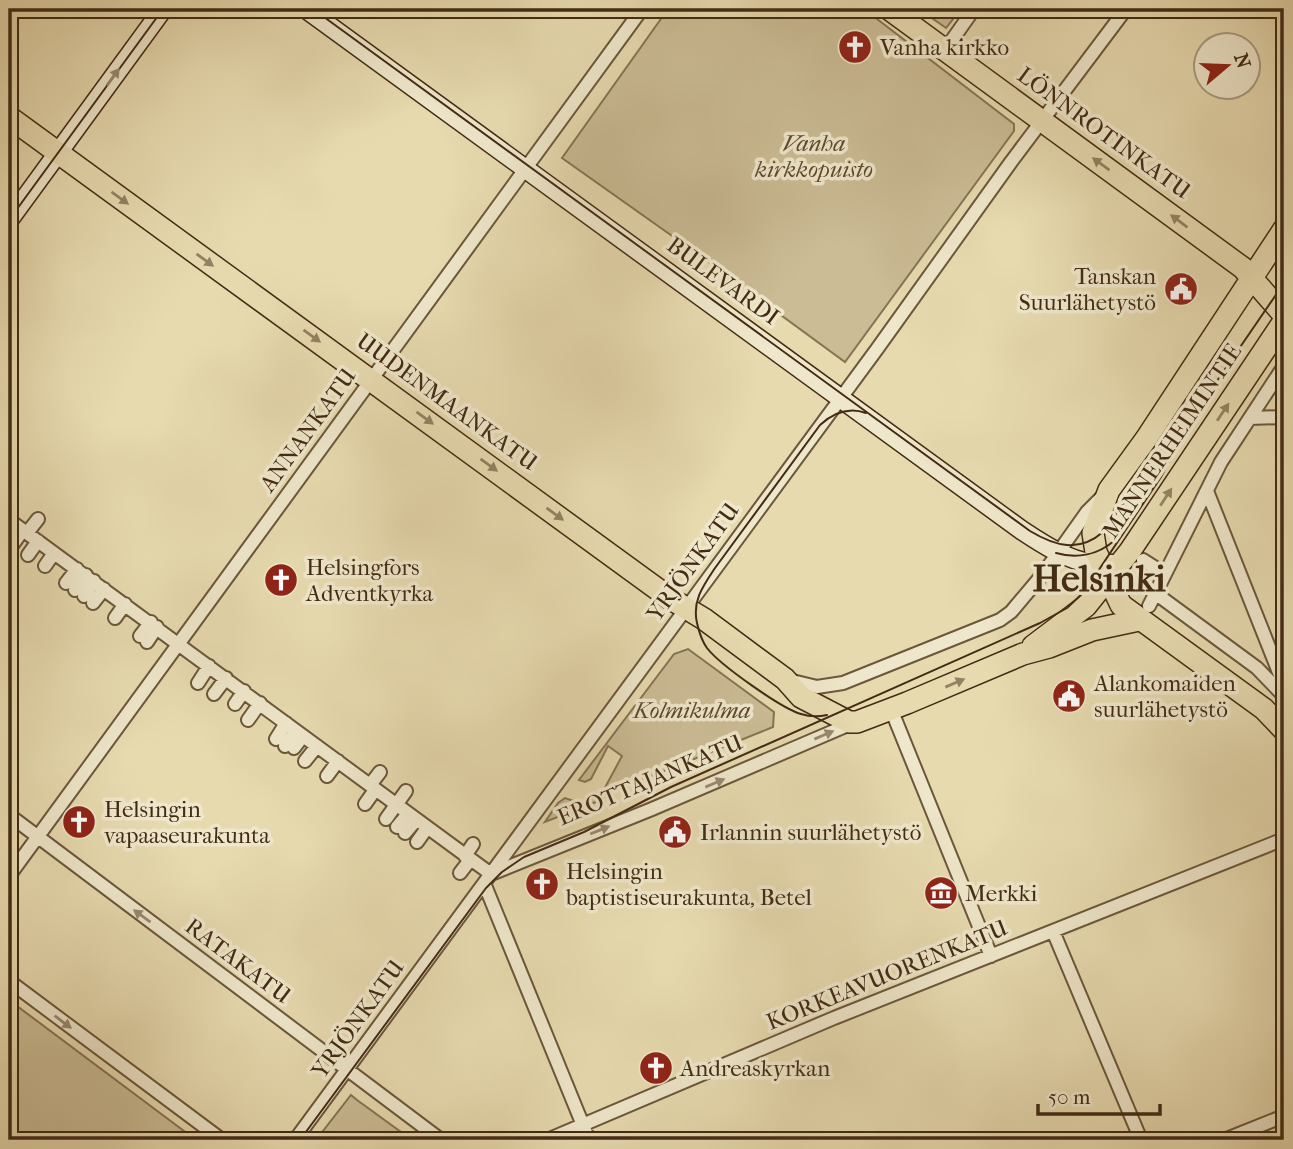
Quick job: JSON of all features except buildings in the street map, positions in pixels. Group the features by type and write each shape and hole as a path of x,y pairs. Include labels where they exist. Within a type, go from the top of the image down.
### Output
{"main road":[{"name":"LÖNNROTINKATU","path":"889,9 1243,268 1284,315"},
{"name":"UUDENMAANKATU","path":"9,117 685,608 704,619 785,679 801,697 841,720 857,722"},
{"name":"MANNERHEIMINTIE","path":"1284,229 1146,439 1109,490 1093,533 1095,548 1118,567 1284,321"},
{"path":"1118,567 1121,605 1144,613 1264,709 1284,730"},
{"name":"EROTTAJANKATU","path":"1023,654 1054,629 1077,615 1118,567"},
{"name":"EROTTAJANKATU","path":"857,722 1023,654 1144,613"}],"street":[{"path":"9,220 163,9"},
{"name":"BULEVARDI","path":"306,9 1020,529 1059,553 1118,567"},
{"name":"ANNANKATU","path":"9,876 642,9"},
{"path":"945,50 974,9"},
{"name":"YRJÖNKATU","path":"295,1140 347,1070 478,868 685,608 1126,9"},
{"path":"1144,613 1221,462 1284,366"},
{"path":"1250,418 1284,418"},
{"name":"MANNERHEIMINTIE","path":"1059,553 1087,512 1109,490"},
{"path":"1207,491 1284,685"},
{"path":"11,541 38,519"},
{"path":"23,530 180,643 338,761 365,785 410,815 443,847 478,868"},
{"path":"23,530 27,555"},
{"path":"45,566 54,553"},
{"path":"785,679 817,687 843,684 1000,620 1011,612 1059,553"},
{"path":"1118,567 1165,574"},
{"path":"90,579 80,593 90,579"},
{"path":"1155,593 1257,668 1284,696"},
{"path":"114,617 124,603"},
{"path":"144,639 154,625"},
{"path":"198,683 209,666"},
{"path":"214,695 226,678"},
{"path":"235,704 244,691"},
{"path":"247,716 258,702"},
{"path":"891,709 991,956"},
{"path":"264,725 272,713"},
{"name":"EROTTAJANKATU","path":"478,868 652,809 857,722"},
{"path":"297,731 287,745 297,731"},
{"path":"305,761 317,746"},
{"path":"328,775 338,761"},
{"path":"365,804 365,785 380,772"},
{"path":"406,791 418,843"},
{"name":"RATAKATU","path":"9,815 442,1140"},
{"path":"410,815 392,824 410,815"},
{"name":"KORKEAVUORENKATU","path":"547,1140 834,1018 1284,839"},
{"path":"474,844 478,868 589,1140"},
{"path":"460,873 478,868"},
{"path":"1053,931 1141,1140"},
{"path":"9,981 222,1140"},
{"path":"1224,1140 1284,1115"}],"green space":[{"name":"Vanha kirkkopuisto","path":"668,9 864,9 1014,124 1014,131 845,362 562,158"},
{"path":"919,9 961,9 946,28"},
{"name":"Kolmikulma","path":"688,649 774,712 773,727 545,822 558,803 565,798 580,803 601,795 622,756 608,746 591,779 585,782 579,780 674,654"},
{"path":"9,1000 196,1140 9,1140"},
{"path":"351,1095 357,1100 412,1140 316,1140"}],"tram line":[{"path":"9,220 163,9"},
{"path":"313,9 1039,536 1058,543 1076,545 1094,539 1103,532 1184,417"},
{"path":"300,1140 486,888 502,872 524,857 584,832 671,787 1040,623 1067,608 1084,592 1161,477 1195,413 1284,283"},
{"path":"827,715 811,716 792,710 724,665 704,642 697,623 696,608 703,588 715,568 820,425 842,412 866,413"},
{"path":"1056,553 1072,556 1087,554 1102,549 1115,540"}],"place":[{"name":"Vanha kirkko","path":"855,47"},
{"name":"Tanskan Suurlähetystö","path":"1181,289"},
{"name":"Helsingfors Adventkyrka","path":"281,580"},
{"name":"Alankomaiden suurlähetystö","path":"1069,696"},
{"name":"Helsingin vapaaseurakunta","path":"79,822"},
{"name":"Irlannin suurlähetystö","path":"675,832"},
{"name":"Helsingin baptistiseurakunta, Betel","path":"542,884"},
{"name":"Merkki","path":"941,893"},
{"name":"Andreaskyrkan","path":"656,1068"}],"district":[{"name":"Helsinki","path":"1099,579"}]}
